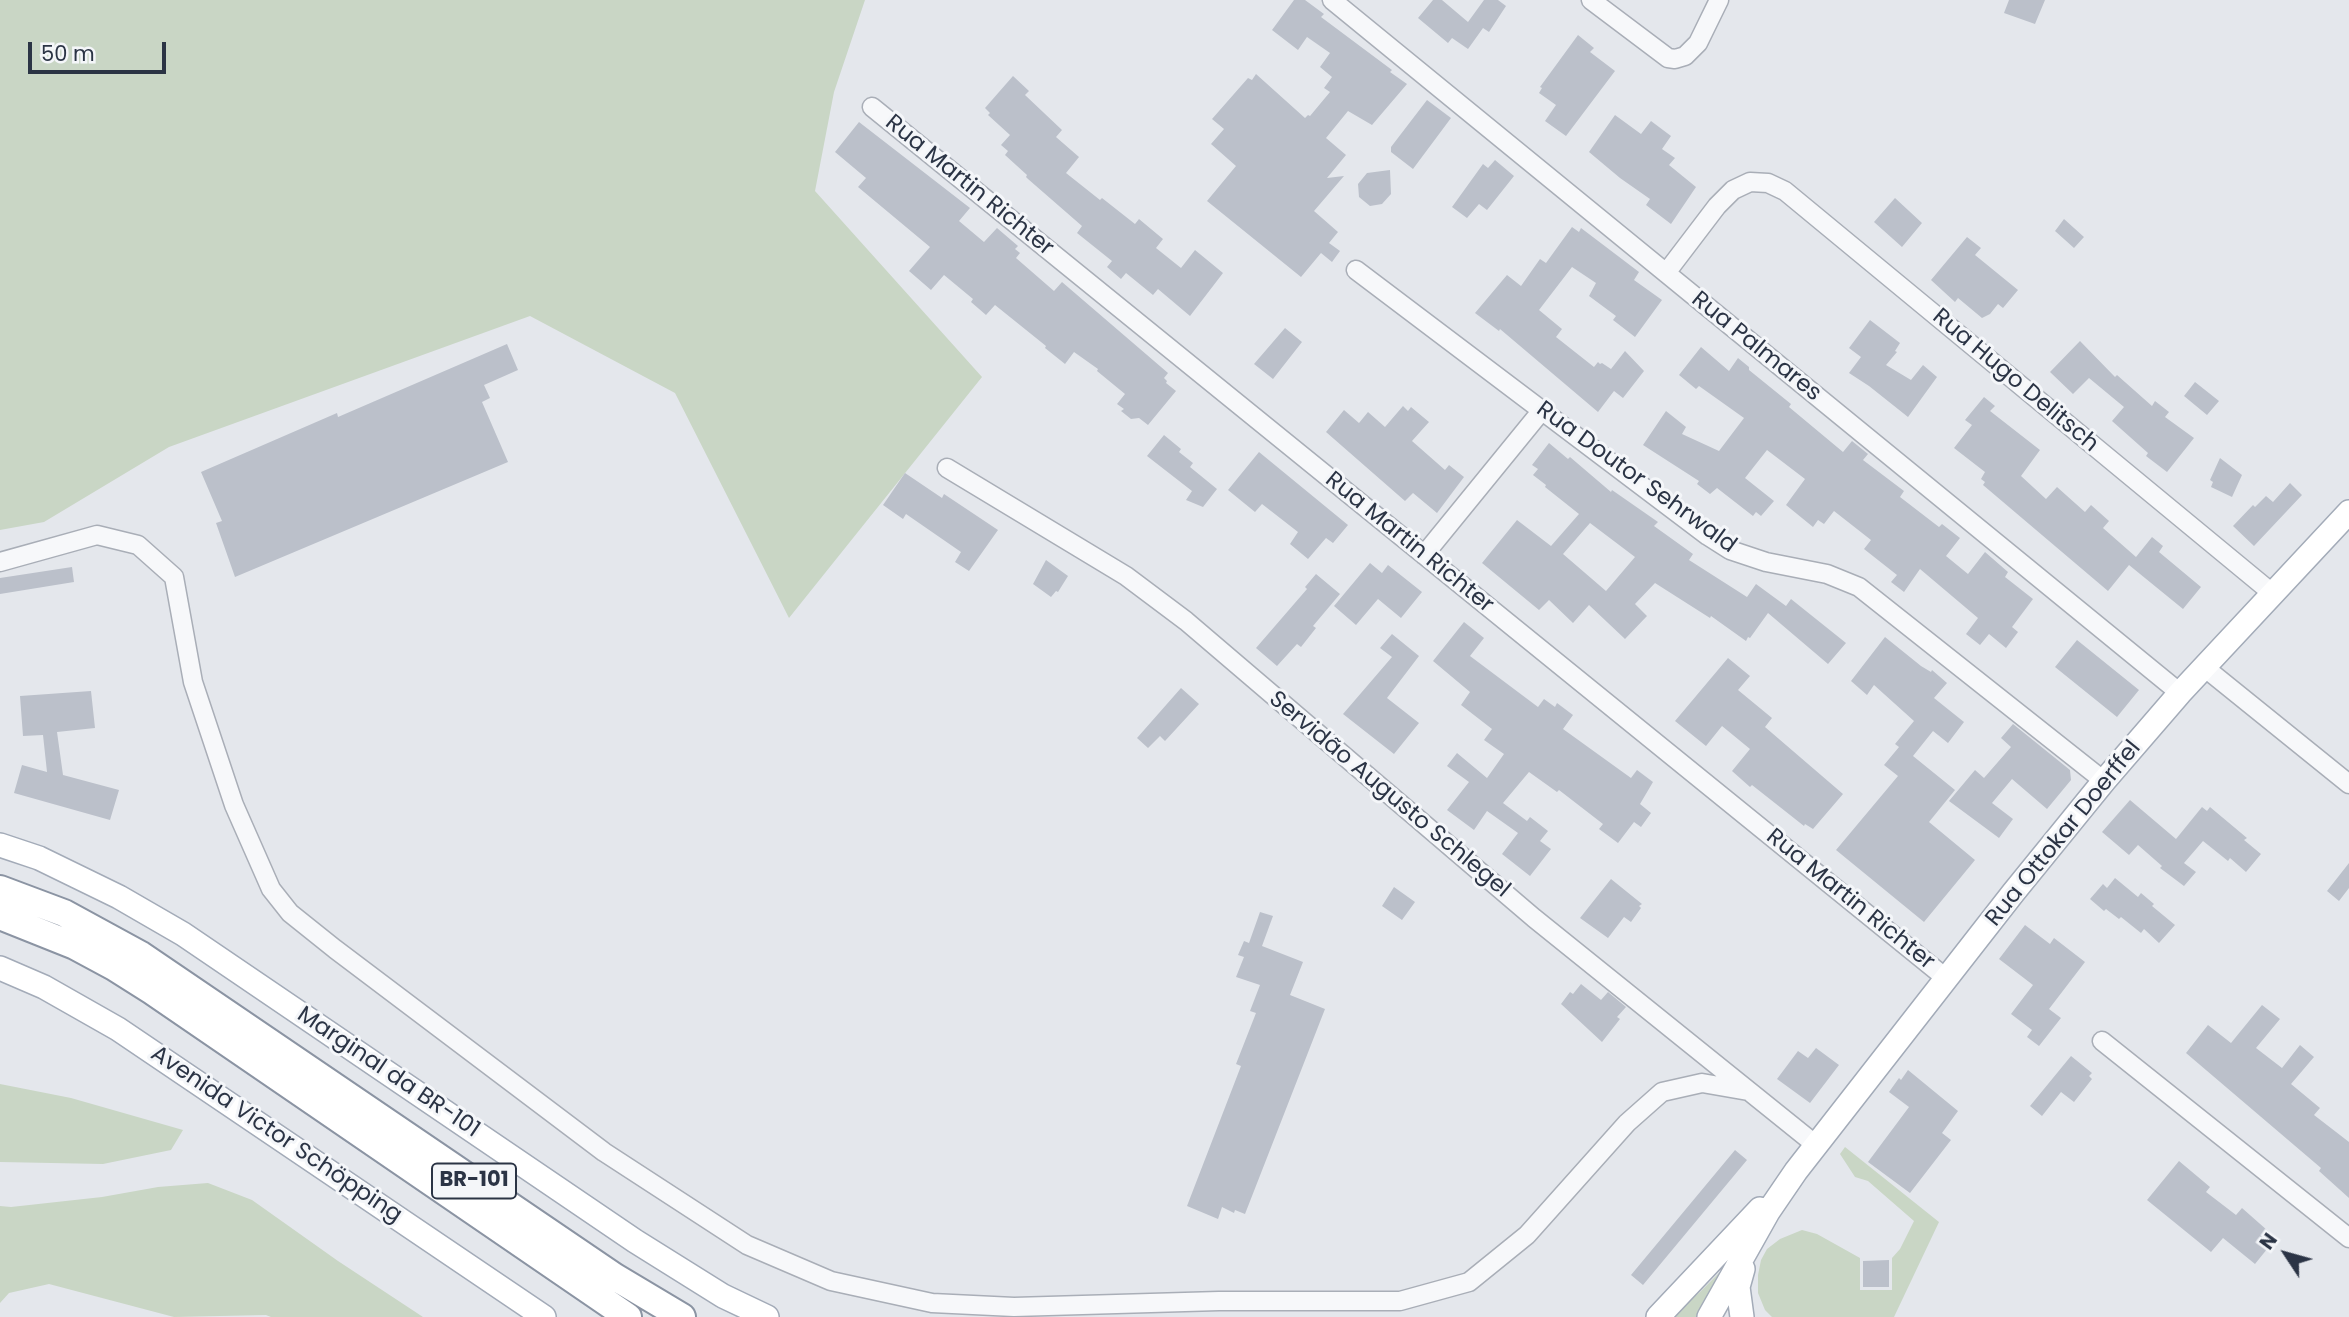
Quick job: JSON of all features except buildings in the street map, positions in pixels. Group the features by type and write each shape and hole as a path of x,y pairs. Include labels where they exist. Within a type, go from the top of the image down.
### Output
{"highway":[{"name":"BR-101","path":"0,889 64,913 141,954 615,1277 682,1317"},
{"name":"BR-101","path":"0,916 37,929 114,967 628,1317"},
{"path":"481,1218 603,1317"}],"main road":[{"name":"Rua Ottokar Doerffel","path":"1709,1317 1768,1212 1815,1145 2104,781 2180,693 2349,512"},
{"name":"Marginal da BR-101","path":"0,845 39,858 120,897 183,934 635,1241 723,1296 767,1317"},
{"name":"Avenida Victor Schöpping","path":"0,968 44,987 118,1028 544,1317"},
{"name":"Rua Ottokar Doerffel","path":"1664,1311 1796,1171"},
{"path":"1742,1317 1738,1287 1749,1247"},
{"path":"1645,1317 1664,1311"}],"street":[{"name":"Rua Palmares","path":"1332,0 2180,693"},
{"path":"1591,0 1668,58 1675,59 1685,56 1698,43 1719,0"},
{"name":"Rua Martin Richter","path":"872,107 1947,979"},
{"name":"Rua Hugo Delitsch","path":"1666,273 1717,206 1733,190 1750,182 1768,184 1785,191 2273,593"},
{"name":"Rua Doutor Sehrwald","path":"1356,270 1730,550 1766,562 1834,576 1859,587 2104,781"},
{"path":"1424,555 1543,410"},
{"name":"Servidão Augusto Schlegel","path":"947,468 1126,576 1186,621 1534,918 1815,1145"},
{"path":"0,562 97,535 138,545 174,577 193,682 234,805 271,889 290,913 335,950 604,1152 747,1245 831,1281 932,1303 1014,1307 1219,1301 1401,1301 1469,1282 1527,1235 1627,1123 1662,1092 1702,1083 1748,1091"},
{"path":"2204,667 2349,784"},
{"path":"2102,1041 2349,1238"}],"green space":[{"path":"0,0 865,0 834,92 815,191 982,377 789,618 675,393 530,316 169,447 44,522 0,530"},
{"path":"0,1084 71,1098 183,1130 171,1150 103,1164 0,1162"},
{"path":"1845,1147 1939,1222 1894,1317 1772,1317 1765,1310 1758,1293 1761,1260 1767,1249 1780,1239 1802,1230 1817,1234 1860,1258 1860,1290 1892,1290 1892,1258 1900,1249 1914,1221 1868,1181 1855,1177 1840,1154"},
{"path":"208,1183 252,1200 423,1317 174,1317 49,1284 9,1293 0,1303 0,1206 102,1197 158,1187"},
{"path":"1721,1271 1702,1317 1670,1317 1700,1292"}]}
